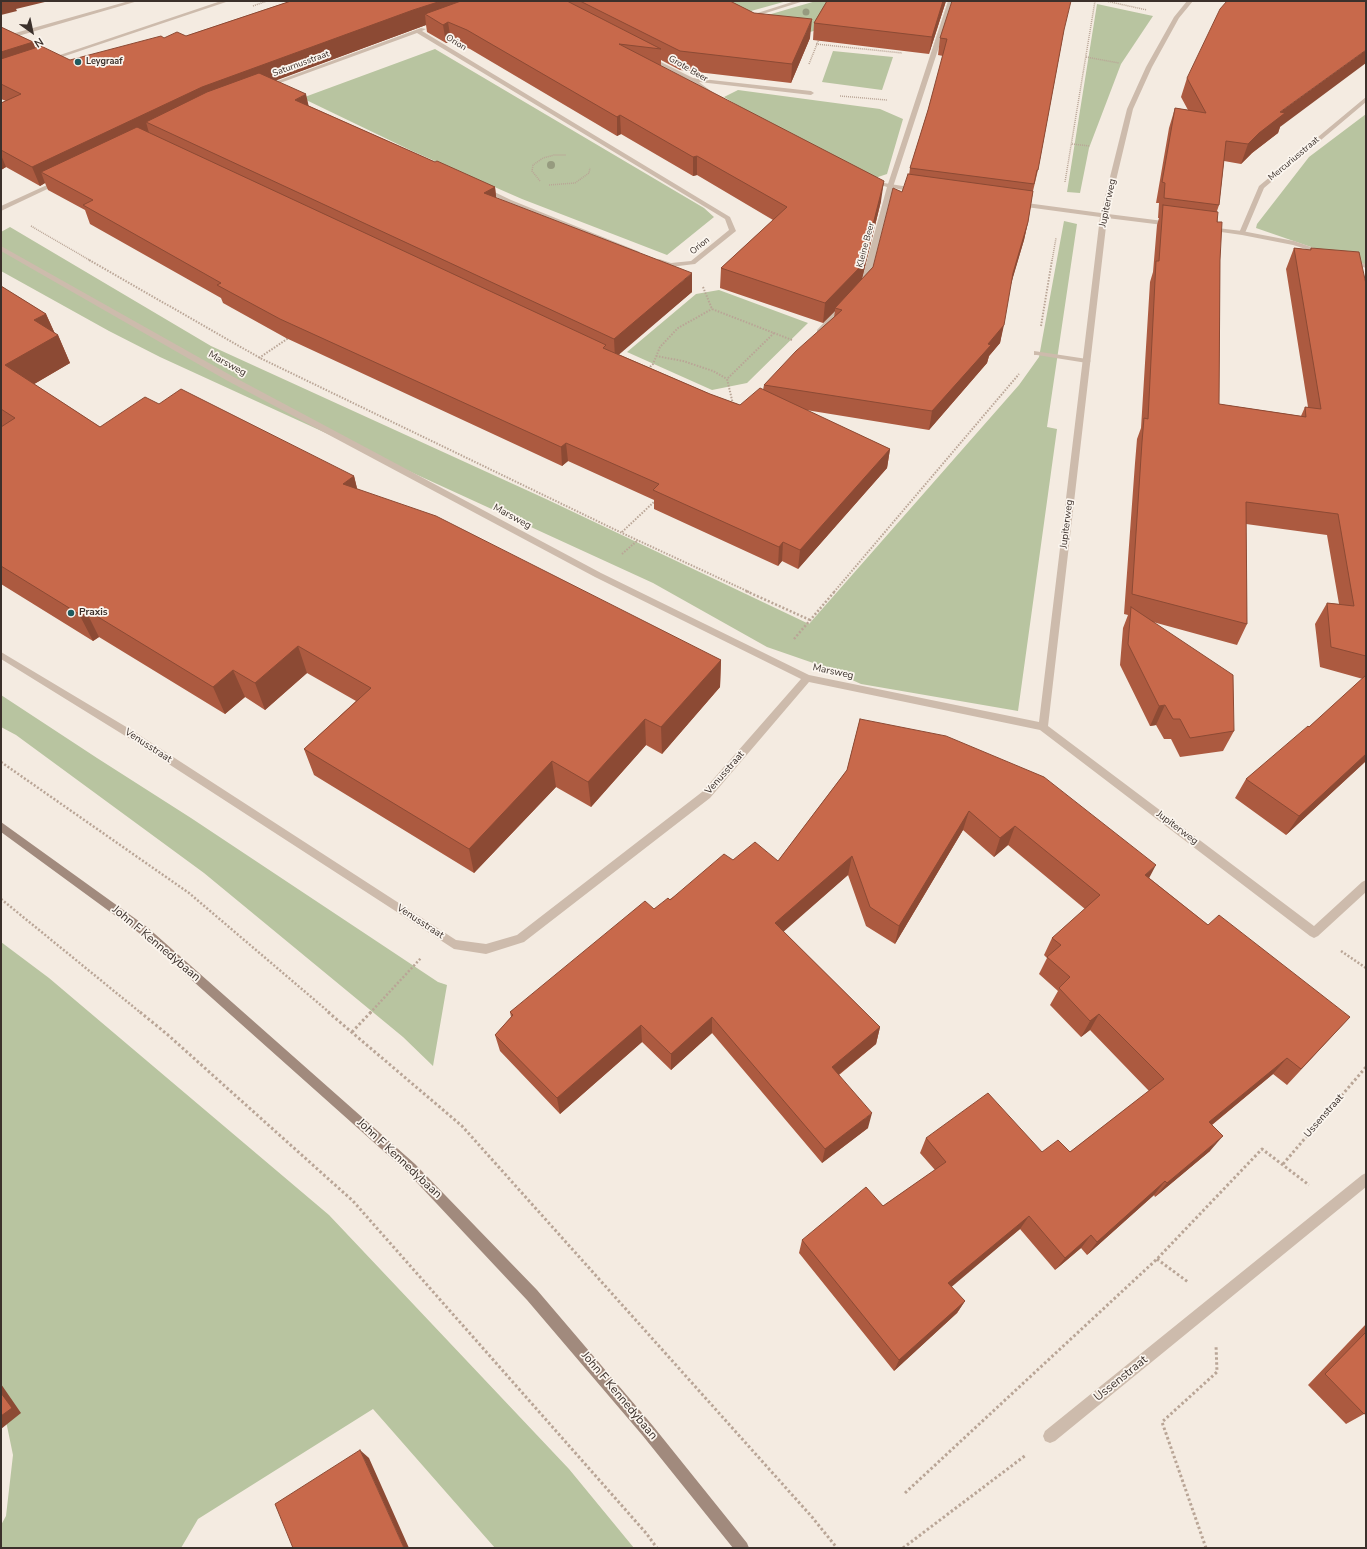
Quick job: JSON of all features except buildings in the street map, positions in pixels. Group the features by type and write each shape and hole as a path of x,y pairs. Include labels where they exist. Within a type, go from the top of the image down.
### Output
{"main road":[{"name":"John F Kennedybaan","path":"1,826 143,930 411,1168 532,1294 648,1431 742,1548"}],"street":[{"path":"1,39 135,1"},
{"path":"44,61 226,1"},
{"path":"740,19 801,1"},
{"name":"Kleine Beer","path":"860,290 864,285 890,187 951,1"},
{"name":"Jupiterweg","path":"1190,1 1177,17 1150,67 1130,109 1104,215 1043,727 1314,933 1366,885"},
{"name":"Saturnusstraat","path":"264,89 433,26"},
{"name":"Orion","path":"418,31 728,218 733,231 693,263 670,265 655,259"},
{"name":"Grote Beer","path":"644,55 693,80 720,99"},
{"path":"693,80 812,93"},
{"name":"Mercuriusstraat","path":"1242,233 1261,187 1366,99"},
{"path":"1,209 66,178"},
{"path":"876,183 890,187 921,191"},
{"path":"474,185 509,201 640,254"},
{"path":"1014,203 1181,225"},
{"path":"1204,228 1242,233 1294,243 1330,255"},
{"name":"Marsweg","path":"1,248 229,378 598,575 807,678 1043,727"},
{"path":"1344,259 1366,266"},
{"path":"807,346 850,300"},
{"path":"1037,353 1087,361"},
{"name":"Venusstraat","path":"1,655 130,734 454,944 486,949 520,939 706,795 807,678"},
{"name":"Ussenstraat","path":"1050,1436 1366,1179"}],"path":[{"path":"774,662 1037,353 1095,1"},
{"path":"1106,1 1177,17"},
{"path":"798,91 820,36"},
{"path":"816,44 933,56"},
{"path":"812,93 917,104"},
{"path":"579,157 587,161 590,167 589,173 575,183 563,185 544,184 535,177 532,171 533,164 542,158 566,155 579,157 605,145"},
{"path":"1,209 260,358 622,532 810,620"},
{"path":"693,263 712,309 807,346"},
{"path":"648,370 653,364 660,347 678,328 712,309"},
{"path":"727,379 774,333"},
{"path":"229,378 292,336"},
{"path":"656,356 684,361 713,371 727,379 734,410"},
{"path":"622,532 656,500"},
{"path":"1,762 189,893 462,1126 812,1516 837,1548"},
{"path":"1,899 168,1035 353,1201 646,1533 657,1548"},
{"path":"352,1032 442,936"},
{"name":"Ussenstraat","path":"1283,1164 1366,1068"},
{"path":"905,1493 1158,1259 1262,1148 1334,1204"},
{"path":"1206,1548 1162,1422 1217,1372 1214,1303"},
{"path":"903,1548 1050,1436"}],"green space":[{"path":"712,1 787,1 751,11 735,9"},
{"path":"816,1 829,1 817,30 810,32 754,19"},
{"path":"1097,4 1153,16 1121,64 1089,148 1080,193 1067,192"},
{"path":"435,49 704,208 714,217 667,255 522,199 412,151 302,98"},
{"path":"833,51 893,57 882,90 822,82"},
{"path":"738,90 880,109 903,119 887,174 875,178 748,112 724,97"},
{"path":"1366,114 1366,266 1256,228 1257,224 1309,157"},
{"path":"1064,221 1077,224 1047,427 1057,429 1018,711 861,684 819,665 767,647 653,583 160,357 109,331 1,271 1,232 10,227 211,346 546,499 809,624 1019,385 1039,357"},
{"path":"719,290 808,323 747,383 712,390 627,352 696,294"},
{"path":"1,695 191,818 438,982 447,985 433,1066 403,1037 204,873 16,735 1,727"},
{"path":"1,942 49,978 329,1215 569,1469 634,1548 495,1548 373,1409 198,1519 181,1548 1,1548 1,1525 6,1516 13,1455 1,1397"}],"place":[{"name":"Leygraaf","path":"78,62"},
{"name":"Praxis","path":"71,613"}]}
